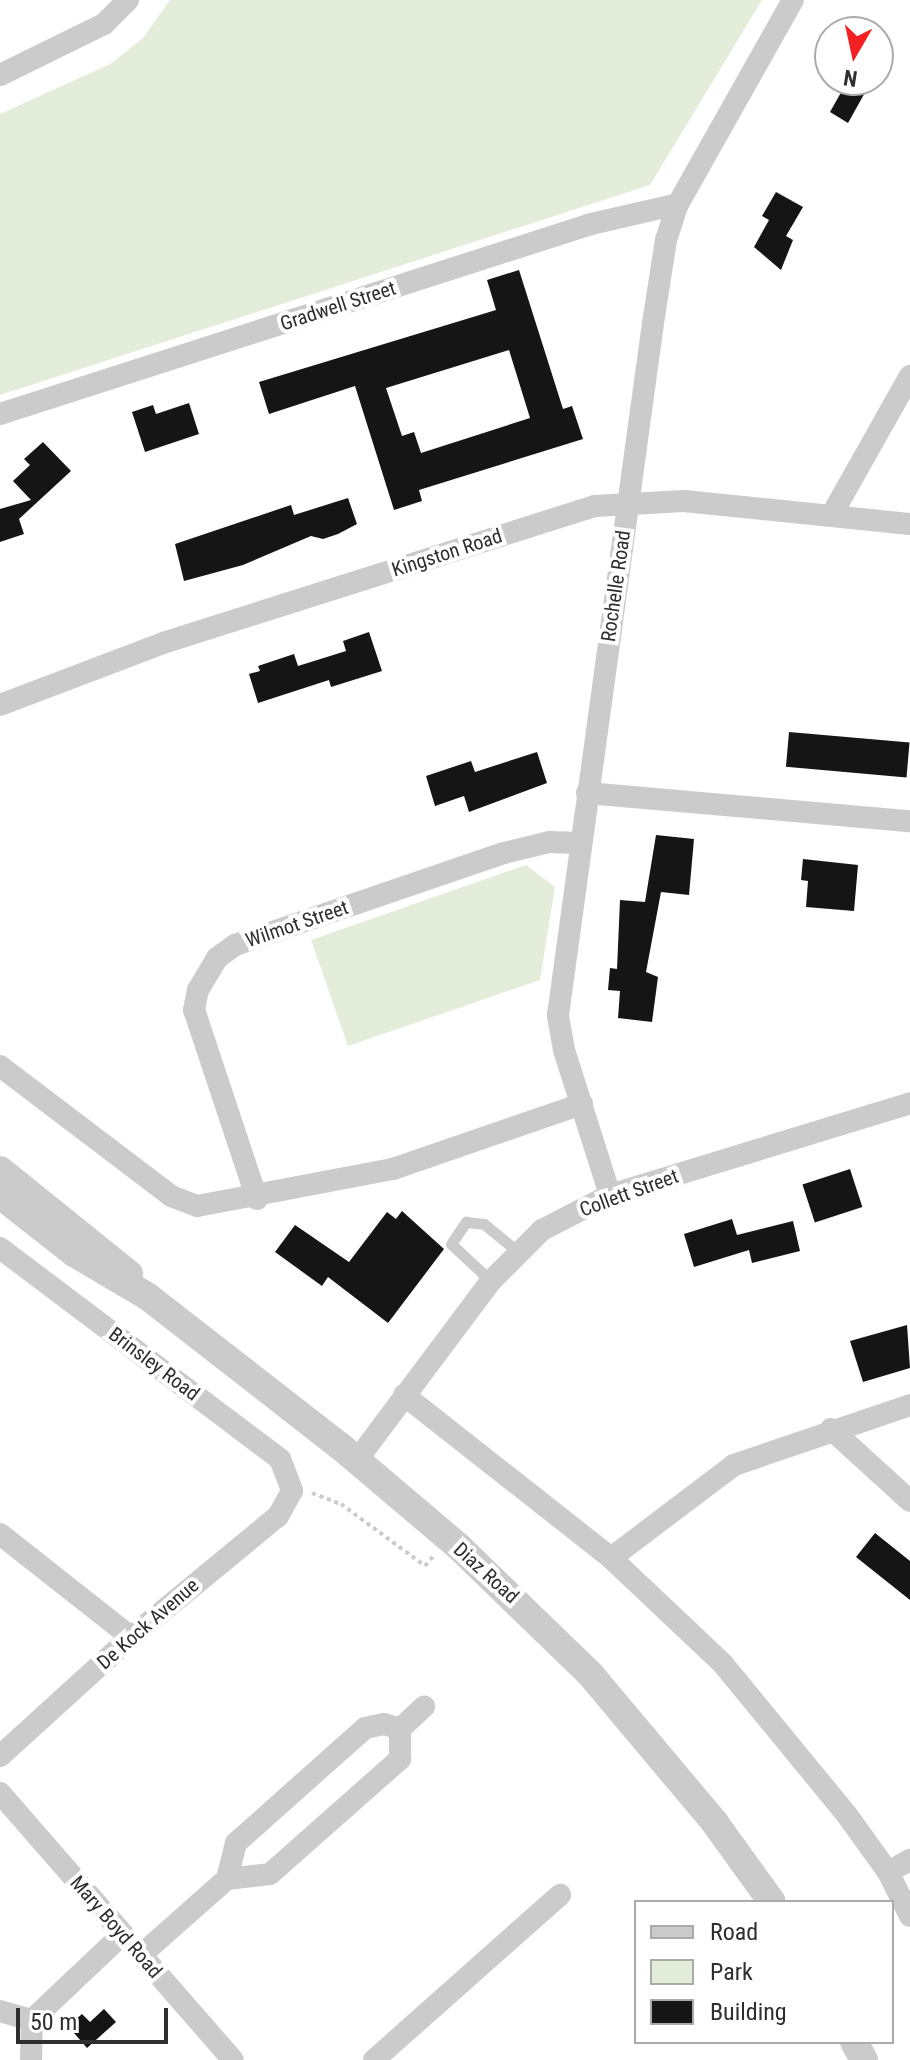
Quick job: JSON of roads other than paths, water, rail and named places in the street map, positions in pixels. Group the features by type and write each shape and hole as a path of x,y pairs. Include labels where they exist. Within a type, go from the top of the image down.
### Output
{"street":[{"path":"0,75 104,24 128,0"},
{"name":"Rochelle Road","path":"610,1195 558,1015 666,240 678,204 793,0"},
{"name":"Gradwell Street","path":"0,414 591,224 678,204"},
{"path":"831,516 910,376"},
{"name":"Kingston Road","path":"3,696 595,506 628,501 910,524"},
{"path":"587,793 910,821"},
{"name":"Wilmot Street","path":"257,1199 194,1010 198,990 217,958 235,945 504,853 549,842 581,843"},
{"path":"0,1066 179,1202 197,1206 257,1199 393,1169 582,1104"},
{"name":"Collett Street","path":"357,1460 491,1281 517,1251 551,1225 610,1195 910,1103"},
{"name":"Diaz Road","path":"0,1170 96,1242 147,1296"},
{"name":"Diaz Road","path":"0,1195 74,1253 147,1296 357,1460 459,1547 591,1675 715,1823 771,1900"},
{"name":"Brinsley Road","path":"0,1248 280,1459 292,1491"},
{"path":"404,1395 611,1558 757,1701 888,1872 910,1916"},
{"path":"611,1558 734,1465 831,1429 910,1405"},
{"path":"831,1429 910,1501"},
{"name":"De Kock Avenue","path":"0,1756 131,1637 278,1516 292,1491"},
{"path":"0,1534 131,1637"},
{"path":"227,1879 270,1874 400,1759 400,1729 424,1707"},
{"path":"141,1955 227,1879 236,1843 365,1728 384,1724 400,1729"},
{"name":"Mary Boyd Road","path":"0,1793 233,2060"},
{"path":"888,1872 910,1860"},
{"path":"374,2060 560,1895"},
{"path":"31,2060 32,2020 123,1934"},
{"path":"0,2011 32,2020"}],"lane":[{"path":"491,1281 451,1244 466,1222 484,1224 517,1251"}]}
